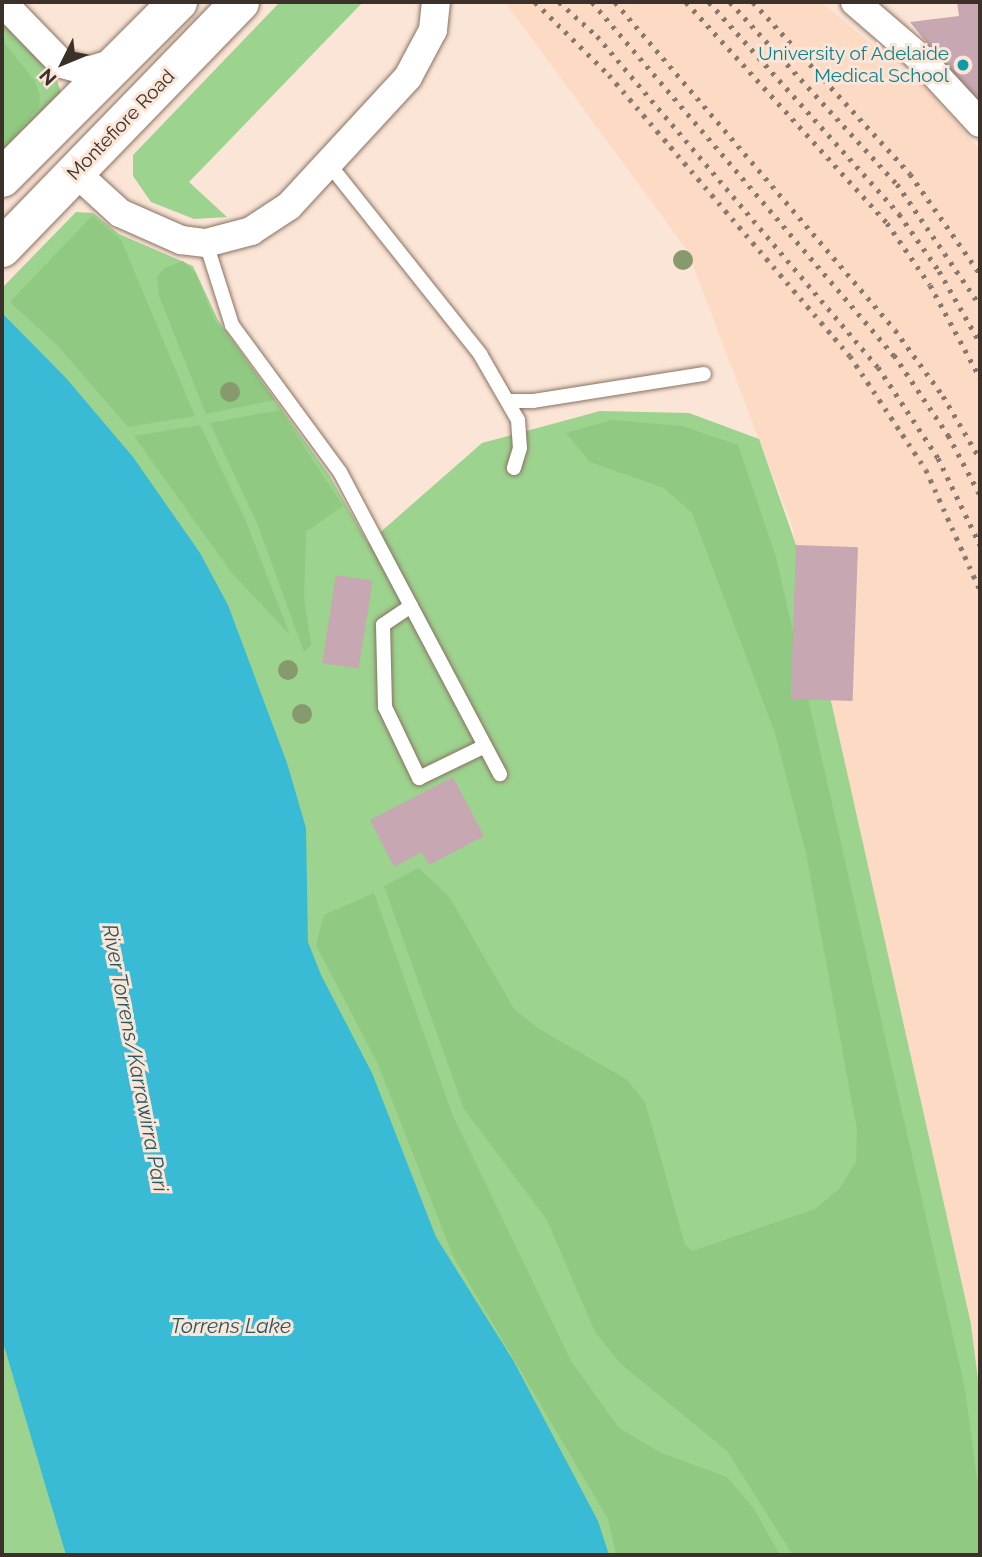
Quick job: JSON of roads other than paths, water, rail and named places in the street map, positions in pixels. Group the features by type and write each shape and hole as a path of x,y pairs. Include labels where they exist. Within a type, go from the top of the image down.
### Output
{"main road":[{"path":"2,178 178,2"},
{"name":"Montefiore Road","path":"9,240 240,2"}],"street":[{"path":"2,2 44,50 62,64 88,71 121,60"},
{"path":"75,172 120,214 181,240 206,243 251,231 268,221 329,164 421,61 433,30 436,2"},
{"path":"855,2 920,58 980,123"},
{"path":"44,50 62,89 61,111 55,123"}],"lane":[{"path":"329,164 481,354 509,401 521,432 514,468"},
{"path":"206,243 232,325 340,472 500,774"},
{"path":"509,401 533,401 704,374"},
{"path":"411,607 383,625 385,707 419,778 485,746"}],"water":[{"name":"Torrens Lake","path":"2,313 66,378 133,457 200,553 228,605 287,763 306,828 308,942 321,975 372,1073 436,1237 513,1360 598,1521 609,1555 66,1555 2,1339"}],"railway":[{"path":"535,2 609,75 850,356 926,470 980,590"},
{"path":"559,2 597,36 878,367 938,458 980,545"},
{"path":"592,2 894,355 948,435 980,495"},
{"path":"615,2 895,330 943,396 980,459"},
{"path":"686,2 887,223 930,285 980,378"},
{"path":"709,2 899,214 939,271 980,343"},
{"path":"730,2 897,184 980,305"},
{"path":"753,2 910,174 980,274"}],"place":[{"name":"University of Adelaide Medical School","path":"963,65"}],"water label":[{"name":"River Torrens/Karrawirra Pari","path":"135,1058"}]}
